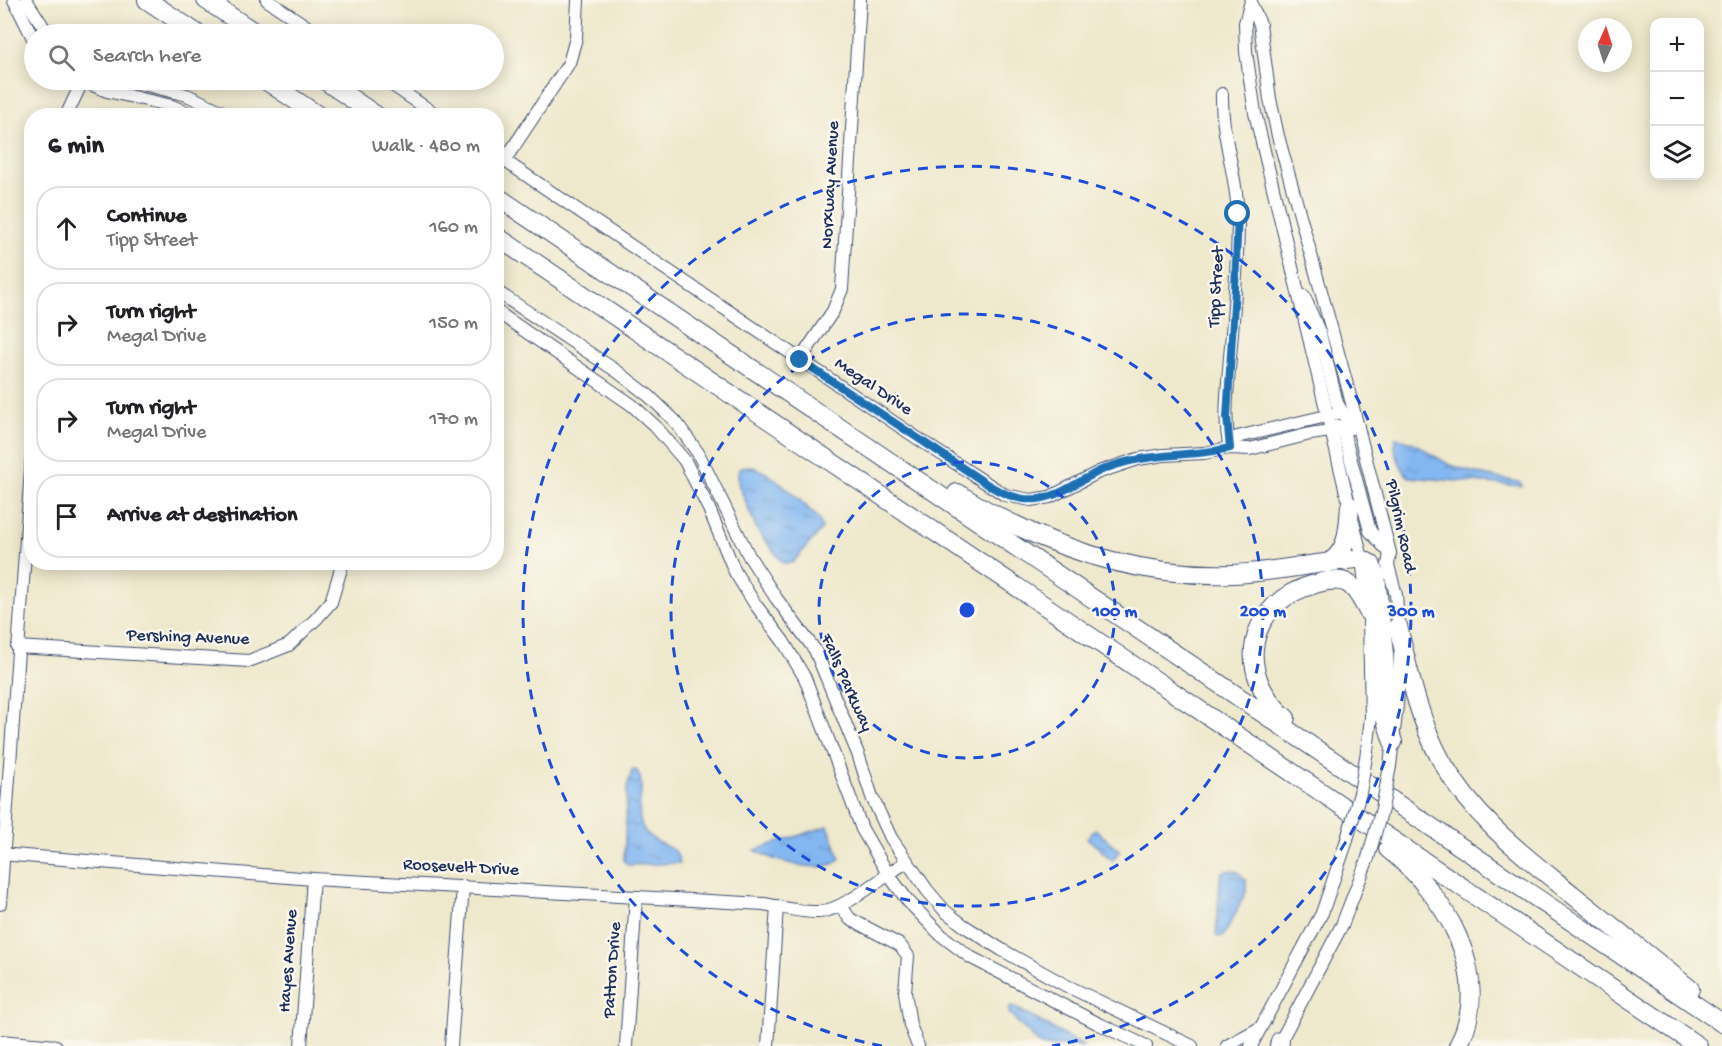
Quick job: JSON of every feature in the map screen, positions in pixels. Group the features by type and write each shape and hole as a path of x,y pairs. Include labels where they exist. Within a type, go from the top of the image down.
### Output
{"highway":[{"path":"147,0 183,24"},
{"path":"206,0 242,24"},
{"path":"280,90 307,108"},
{"path":"339,90 365,108"},
{"path":"504,201 1722,1023"},
{"path":"504,241 1698,1046"},
{"path":"704,336 983,509 1049,541 1078,552 1137,567 1209,574 1260,572 1362,559 1373,567 1378,582 1384,654 1385,717 1393,742"},
{"path":"1328,563 1339,555 1344,547 1350,506"},
{"path":"1369,613 1353,587 1336,581 1300,588 1277,603 1265,616 1256,638 1255,671 1262,691 1276,710 1295,726 1498,863 1538,899"},
{"path":"1074,625 1157,691 1385,846 1412,869 1451,921 1464,955 1470,979 1471,1000 1468,1020 1458,1046"},
{"path":"1398,626 1414,690 1430,737 1451,776 1476,810 1509,844 1722,1014"}],"street":[{"path":"14,0 26,24"},
{"path":"26,0 42,24"},
{"path":"267,0 303,24"},
{"path":"504,154 569,63 576,38 578,0"},
{"name":"Norxway Avenue","path":"800,360 833,310 842,290 860,0"},
{"name":"Pilgrim Road","path":"1251,2 1245,23 1246,52 1255,113 1328,416"},
{"name":"Pilgrim Road","path":"1251,2 1260,24 1270,99 1278,136 1348,411 1358,427 1389,552 1388,566 1396,595 1398,626 1399,665 1393,742 1382,809 1368,858 1342,925 1279,1044"},
{"path":"70,108 78,90"},
{"path":"104,90 176,108"},
{"path":"167,90 187,95 214,108"},
{"path":"400,90 426,108"},
{"name":"Tipp Street","path":"1222,94 1222,125 1234,180 1238,214 1227,417 1230,448"},
{"name":"Megal Drive","path":"504,160 1005,495 1037,499 1050,496 1092,474 1138,459 1209,453 1230,448 1250,448 1310,434 1358,427"},
{"path":"1296,284 1308,300 1320,334 1336,403 1348,411"},
{"name":"Falls Parkway","path":"504,296 618,372 649,396 676,422 698,453 749,556 776,598 815,650 858,754 872,796 891,838 906,862 945,911 981,937 1065,985 1192,1046"},
{"name":"Falls Parkway","path":"504,317 632,405 655,426 685,461 709,509 735,572 755,604 783,641 805,678 862,829 888,874 908,901 941,935 970,957 1146,1046"},
{"name":"Megal Drive","path":"1230,448 1237,437 1348,411"},
{"path":"1328,416 1336,430 1370,531 1389,552"},
{"path":"1251,1046 1322,913 1360,793 1367,751 1371,717 1369,613 1362,559 1336,430"},
{"path":"0,903 24,557"},
{"name":"Pershing Avenue","path":"17,647 249,661 289,645 316,619 331,602 341,570"},
{"name":"Roosevelt Drive","path":"2,854 314,879 777,906 815,912 829,911 841,906 906,862"},
{"name":"Hayes Avenue","path":"301,1046 314,879"},
{"path":"451,1046 464,886"},
{"name":"Patton Drive","path":"626,1046 636,897"},
{"path":"768,1046 777,906"},
{"path":"841,906 850,919 900,945 908,956 906,1003 918,1046"},
{"path":"1227,1046 1261,1027"},
{"path":"0,1041 56,1046"}],"water":[{"path":"1395,438 1417,445 1451,465 1520,482 1522,486 1409,477 1398,459"},
{"path":"750,466 770,475 819,519 822,529 792,563 783,563 757,530 738,483 738,472 741,467"},
{"path":"632,770 636,770 640,776 640,815 644,830 655,840 676,852 680,863 628,865 624,861 627,787"},
{"path":"828,826 840,858 833,863 812,867 785,863 755,850"},
{"path":"1095,829 1120,851 1112,860 1087,838"},
{"path":"1232,870 1238,872 1246,880 1246,892 1225,934 1221,937 1216,936 1220,878 1222,872"},
{"path":"1011,1007 1083,1046 1041,1046 1009,1013"}],"route":[{"path":"800,360 990,486 1005,495 1017,498 1031,500 1050,496 1092,474 1138,459 1209,453 1230,448 1227,417 1238,214"}]}
